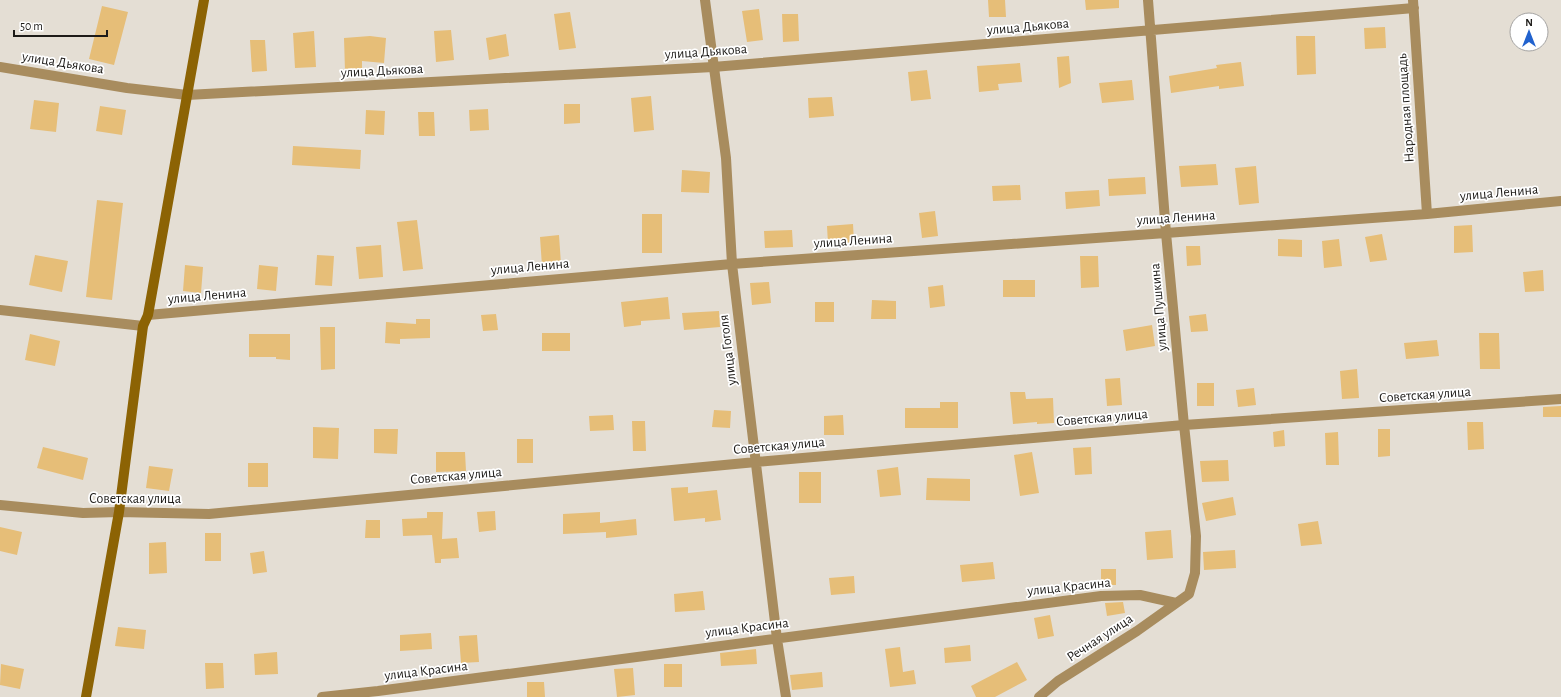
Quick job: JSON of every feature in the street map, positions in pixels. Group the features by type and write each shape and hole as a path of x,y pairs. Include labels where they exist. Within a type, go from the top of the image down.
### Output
{"main road":[{"path":"86,697 119,512 142,326 148,315 204,0"}],"street":[{"name":"улица Гоголя","path":"705,0 726,158 732,264 777,639 786,697"},
{"name":"улица Пушкина","path":"1148,0 1166,233 1196,536 1195,573 1188,594 1176,603"},
{"name":"улица Дьякова","path":"0,67 127,88 187,95 713,67 1151,31 1413,4"},
{"name":"Народная площадь","path":"1413,4 1427,214"},
{"name":"улица Ленина","path":"148,315 732,264 1427,214 1561,201"},
{"path":"0,310 142,326"},
{"name":"Советская улица","path":"0,505 83,514 119,512 209,514 756,462 1184,425 1561,399"},
{"name":"улица Красина","path":"322,697 386,690 1101,596 1140,595 1176,603"},
{"name":"Речная улица","path":"1039,697 1058,681 1138,631 1176,603"}],"building":[{"path":"988,0 1005,0 1006,17 989,17"},
{"path":"1085,0 1119,0 1119,8 1086,10"},
{"path":"102,6 128,12 114,65 89,59"},
{"path":"759,9 763,40 747,42 742,11"},
{"path":"570,12 576,48 559,50 554,14"},
{"path":"782,14 798,14 799,41 783,42"},
{"path":"1385,27 1386,48 1365,49 1364,28"},
{"path":"451,30 454,60 436,62 434,31"},
{"path":"314,31 316,67 295,68 293,33"},
{"path":"506,34 509,56 489,60 486,38"},
{"path":"370,36 386,38 384,63 362,61 362,70 345,71 344,38"},
{"path":"1296,36 1315,36 1316,74 1297,75"},
{"path":"250,40 265,40 267,71 252,72"},
{"path":"1069,56 1071,83 1059,88 1057,57"},
{"path":"1241,62 1244,86 1219,89 1219,86 1171,93 1169,76 1217,68 1216,65"},
{"path":"1020,63 1022,82 998,84 999,90 979,92 977,66"},
{"path":"927,70 931,99 911,101 908,72"},
{"path":"1132,80 1134,100 1102,103 1099,83"},
{"path":"651,96 654,130 634,132 631,98"},
{"path":"832,97 834,116 809,118 808,98"},
{"path":"34,100 59,103 56,132 30,129"},
{"path":"564,104 580,104 580,123 564,124"},
{"path":"100,106 126,110 122,135 96,131"},
{"path":"488,109 489,130 470,131 469,110"},
{"path":"366,110 385,111 384,135 365,134"},
{"path":"418,112 434,112 435,136 419,136"},
{"path":"293,146 361,150 360,169 292,165"},
{"path":"1216,164 1218,185 1181,187 1179,166"},
{"path":"1256,166 1259,203 1239,205 1235,168"},
{"path":"682,170 710,172 709,193 681,192"},
{"path":"1145,177 1146,194 1109,196 1108,179"},
{"path":"1020,185 1021,200 993,201 992,186"},
{"path":"1099,190 1100,206 1066,209 1065,192"},
{"path":"97,200 123,203 112,300 86,297"},
{"path":"935,211 938,236 922,238 919,213"},
{"path":"642,214 662,214 662,253 642,253"},
{"path":"417,220 423,269 403,271 397,222"},
{"path":"853,224 854,242 828,244 827,226"},
{"path":"1472,225 1473,252 1454,253 1454,226"},
{"path":"792,230 793,247 765,248 764,231"},
{"path":"1382,234 1387,260 1370,262 1365,237"},
{"path":"559,235 561,264 542,266 540,237"},
{"path":"1278,239 1302,240 1302,257 1278,256"},
{"path":"1339,239 1342,266 1324,268 1322,241"},
{"path":"381,245 383,277 359,279 356,247"},
{"path":"1186,246 1200,246 1201,265 1187,266"},
{"path":"35,255 68,261 62,292 29,285"},
{"path":"317,255 334,256 332,286 315,285"},
{"path":"1080,256 1098,256 1099,287 1081,288"},
{"path":"185,265 203,267 201,293 183,291"},
{"path":"259,265 278,267 276,291 257,289"},
{"path":"1543,270 1544,291 1525,292 1523,272"},
{"path":"1003,280 1035,280 1035,297 1003,297"},
{"path":"769,282 771,303 752,305 750,283"},
{"path":"943,285 945,306 930,308 928,287"},
{"path":"668,297 670,319 641,321 641,325 624,327 621,302"},
{"path":"872,300 896,301 896,319 871,319"},
{"path":"815,302 834,302 834,322 815,322"},
{"path":"719,311 720,327 684,330 682,313"},
{"path":"496,314 498,330 483,331 481,315"},
{"path":"1206,314 1208,331 1191,332 1189,316"},
{"path":"416,319 430,319 430,338 400,339 400,344 385,343 386,322 416,324"},
{"path":"1152,325 1155,346 1126,351 1123,330"},
{"path":"320,327 335,327 335,369 321,370"},
{"path":"542,333 570,333 570,351 542,351"},
{"path":"1479,333 1499,333 1500,369 1480,369"},
{"path":"30,334 60,341 55,366 25,360"},
{"path":"249,334 290,334 290,360 276,359 276,357 249,357"},
{"path":"1437,340 1439,356 1406,359 1404,343"},
{"path":"1357,369 1359,398 1342,399 1340,371"},
{"path":"1120,378 1122,405 1107,406 1105,379"},
{"path":"1197,383 1214,383 1214,406 1197,406"},
{"path":"1254,388 1256,405 1238,407 1236,390"},
{"path":"1010,392 1025,392 1026,399 1053,398 1054,423 1037,424 1037,422 1013,424"},
{"path":"940,402 958,402 958,428 905,428 905,408 940,408"},
{"path":"1561,406 1561,417 1543,417 1543,407"},
{"path":"714,410 731,411 730,428 712,427"},
{"path":"613,415 614,430 590,431 589,416"},
{"path":"843,415 844,435 824,435 824,416"},
{"path":"632,421 645,421 646,451 633,451"},
{"path":"1467,422 1483,422 1484,449 1468,450"},
{"path":"313,427 339,428 338,459 313,458"},
{"path":"374,429 398,429 397,454 374,453"},
{"path":"1378,429 1390,429 1390,456 1378,457"},
{"path":"1284,430 1285,446 1274,447 1273,432"},
{"path":"1338,432 1339,465 1326,465 1325,433"},
{"path":"517,439 533,439 533,463 517,463"},
{"path":"43,447 88,458 83,480 37,468"},
{"path":"1091,447 1092,474 1075,475 1073,448"},
{"path":"436,452 465,452 466,471 436,472"},
{"path":"1032,452 1039,493 1020,496 1014,455"},
{"path":"1228,460 1229,481 1202,482 1200,461"},
{"path":"248,463 268,463 268,487 248,487"},
{"path":"149,466 173,469 169,491 146,488"},
{"path":"898,467 901,495 880,497 877,470"},
{"path":"799,472 821,472 821,503 799,503"},
{"path":"927,478 970,479 970,501 926,500"},
{"path":"688,487 688,493 717,490 721,520 705,522 705,518 674,521 671,488"},
{"path":"1233,497 1236,515 1206,521 1202,503"},
{"path":"495,511 496,530 479,532 477,512"},
{"path":"427,512 443,512 442,539 457,538 459,558 441,559 441,563 435,563 432,535 403,536 402,519 427,518"},
{"path":"600,512 600,523 636,519 637,535 606,538 606,532 563,534 563,514"},
{"path":"366,520 380,520 380,538 365,538"},
{"path":"1318,521 1322,544 1301,546 1298,524"},
{"path":"0,527 22,532 17,555 0,551"},
{"path":"1171,530 1173,558 1147,560 1145,532"},
{"path":"205,533 221,533 221,561 205,561"},
{"path":"166,542 167,573 149,574 149,543"},
{"path":"1235,550 1236,568 1204,570 1203,552"},
{"path":"264,551 267,572 253,574 250,553"},
{"path":"993,562 995,579 962,582 960,565"},
{"path":"1101,569 1116,569 1116,585 1101,585"},
{"path":"854,576 855,593 831,595 829,578"},
{"path":"703,591 705,610 675,612 674,594"},
{"path":"1123,602 1125,613 1107,616 1105,603"},
{"path":"1050,615 1054,636 1038,639 1034,618"},
{"path":"118,627 146,630 144,649 115,646"},
{"path":"431,633 432,649 400,651 400,635"},
{"path":"477,635 479,662 461,663 459,636"},
{"path":"970,645 971,661 945,663 944,648"},
{"path":"900,647 903,672 914,670 916,684 890,687 885,649"},
{"path":"756,649 757,664 721,666 720,653"},
{"path":"277,652 278,674 255,675 254,654"},
{"path":"1017,662 1027,680 995,697 976,697 971,686"},
{"path":"205,663 223,663 224,688 206,689"},
{"path":"1,664 24,669 20,689 0,685"},
{"path":"664,664 682,664 682,687 664,687"},
{"path":"633,668 635,695 617,697 614,669"},
{"path":"822,672 823,687 792,690 790,675"},
{"path":"527,682 544,682 545,697 527,697"}]}
